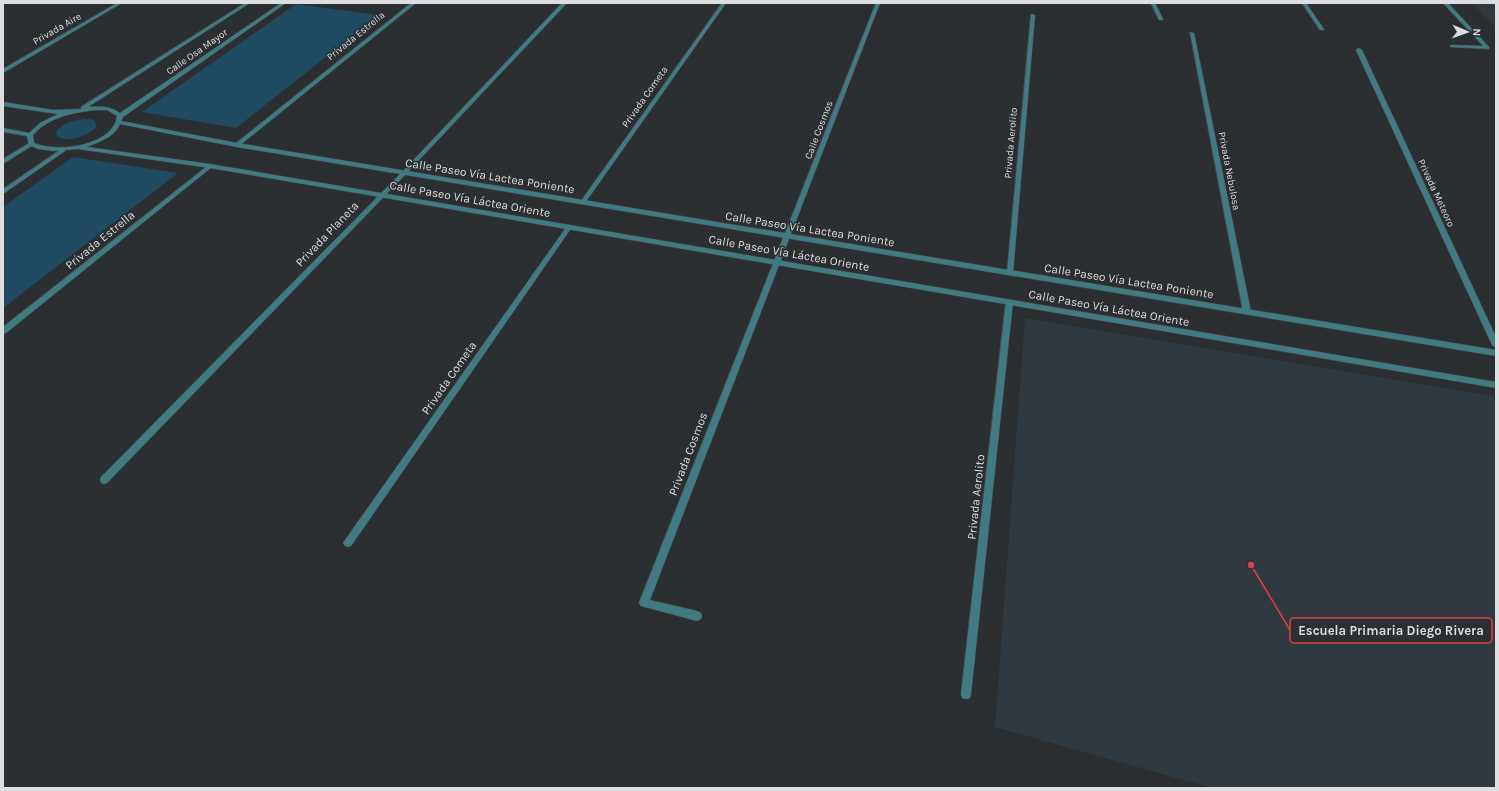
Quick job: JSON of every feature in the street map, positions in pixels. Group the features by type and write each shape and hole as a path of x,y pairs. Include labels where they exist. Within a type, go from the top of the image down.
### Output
{"street":[{"name":"Privada Aire","path":"3,71 120,3"},
{"name":"Calle Osa Mayor","path":"82,109 248,3"},
{"name":"Calle Osa Mayor","path":"78,147 106,136 115,130 120,119 284,3"},
{"name":"Privada Estrella","path":"237,145 414,3"},
{"name":"Privada Planeta","path":"104,480 404,173 565,3"},
{"name":"Privada Cometa","path":"583,202 724,3"},
{"name":"Calle Cosmos","path":"777,263 878,3"},
{"path":"1154,3 1162,19"},
{"path":"1304,3 1322,29"},
{"path":"1444,3 1487,48 1452,46"},
{"name":"Privada Aerolito","path":"1010,273 1034,15"},
{"name":"Privada Nebulosa","path":"1192,33 1247,312"},
{"name":"Privada Meteoro","path":"1359,50 1496,345"},
{"path":"3,104 67,112"},
{"name":"Calle Paseo Vía Lactea Poniente","path":"82,109 107,108 116,112 120,119 237,145 1496,353"},
{"path":"30,135 43,123 67,112 82,109"},
{"path":"3,130 30,135"},
{"path":"30,135 31,144 37,149 48,151 78,147"},
{"path":"3,162 31,144"},
{"name":"Calle Paseo Vía Láctea Oriente","path":"78,147 210,166 1496,385"},
{"path":"3,192 63,150"},
{"name":"Privada Estrella","path":"3,331 210,166"},
{"name":"Privada Cometa","path":"348,543 569,227"},
{"name":"Privada Cosmos","path":"697,616 644,603 777,263"},
{"name":"Privada Aerolito","path":"966,694 1009,302"}],"shaded area":[{"path":"1472,3 1496,3 1496,28"},
{"path":"296,4 379,15 236,128 142,112"},
{"path":"76,120 94,120 97,126 84,136 67,139 57,136 56,131 63,125"},
{"path":"73,157 178,173 3,308 3,207"},
{"path":"1025,318 1493,396 1496,404 1496,788 1212,788 995,727"}],"place":[{"name":"Escuela Primaria Diego Rivera","path":"1251,565"}]}
